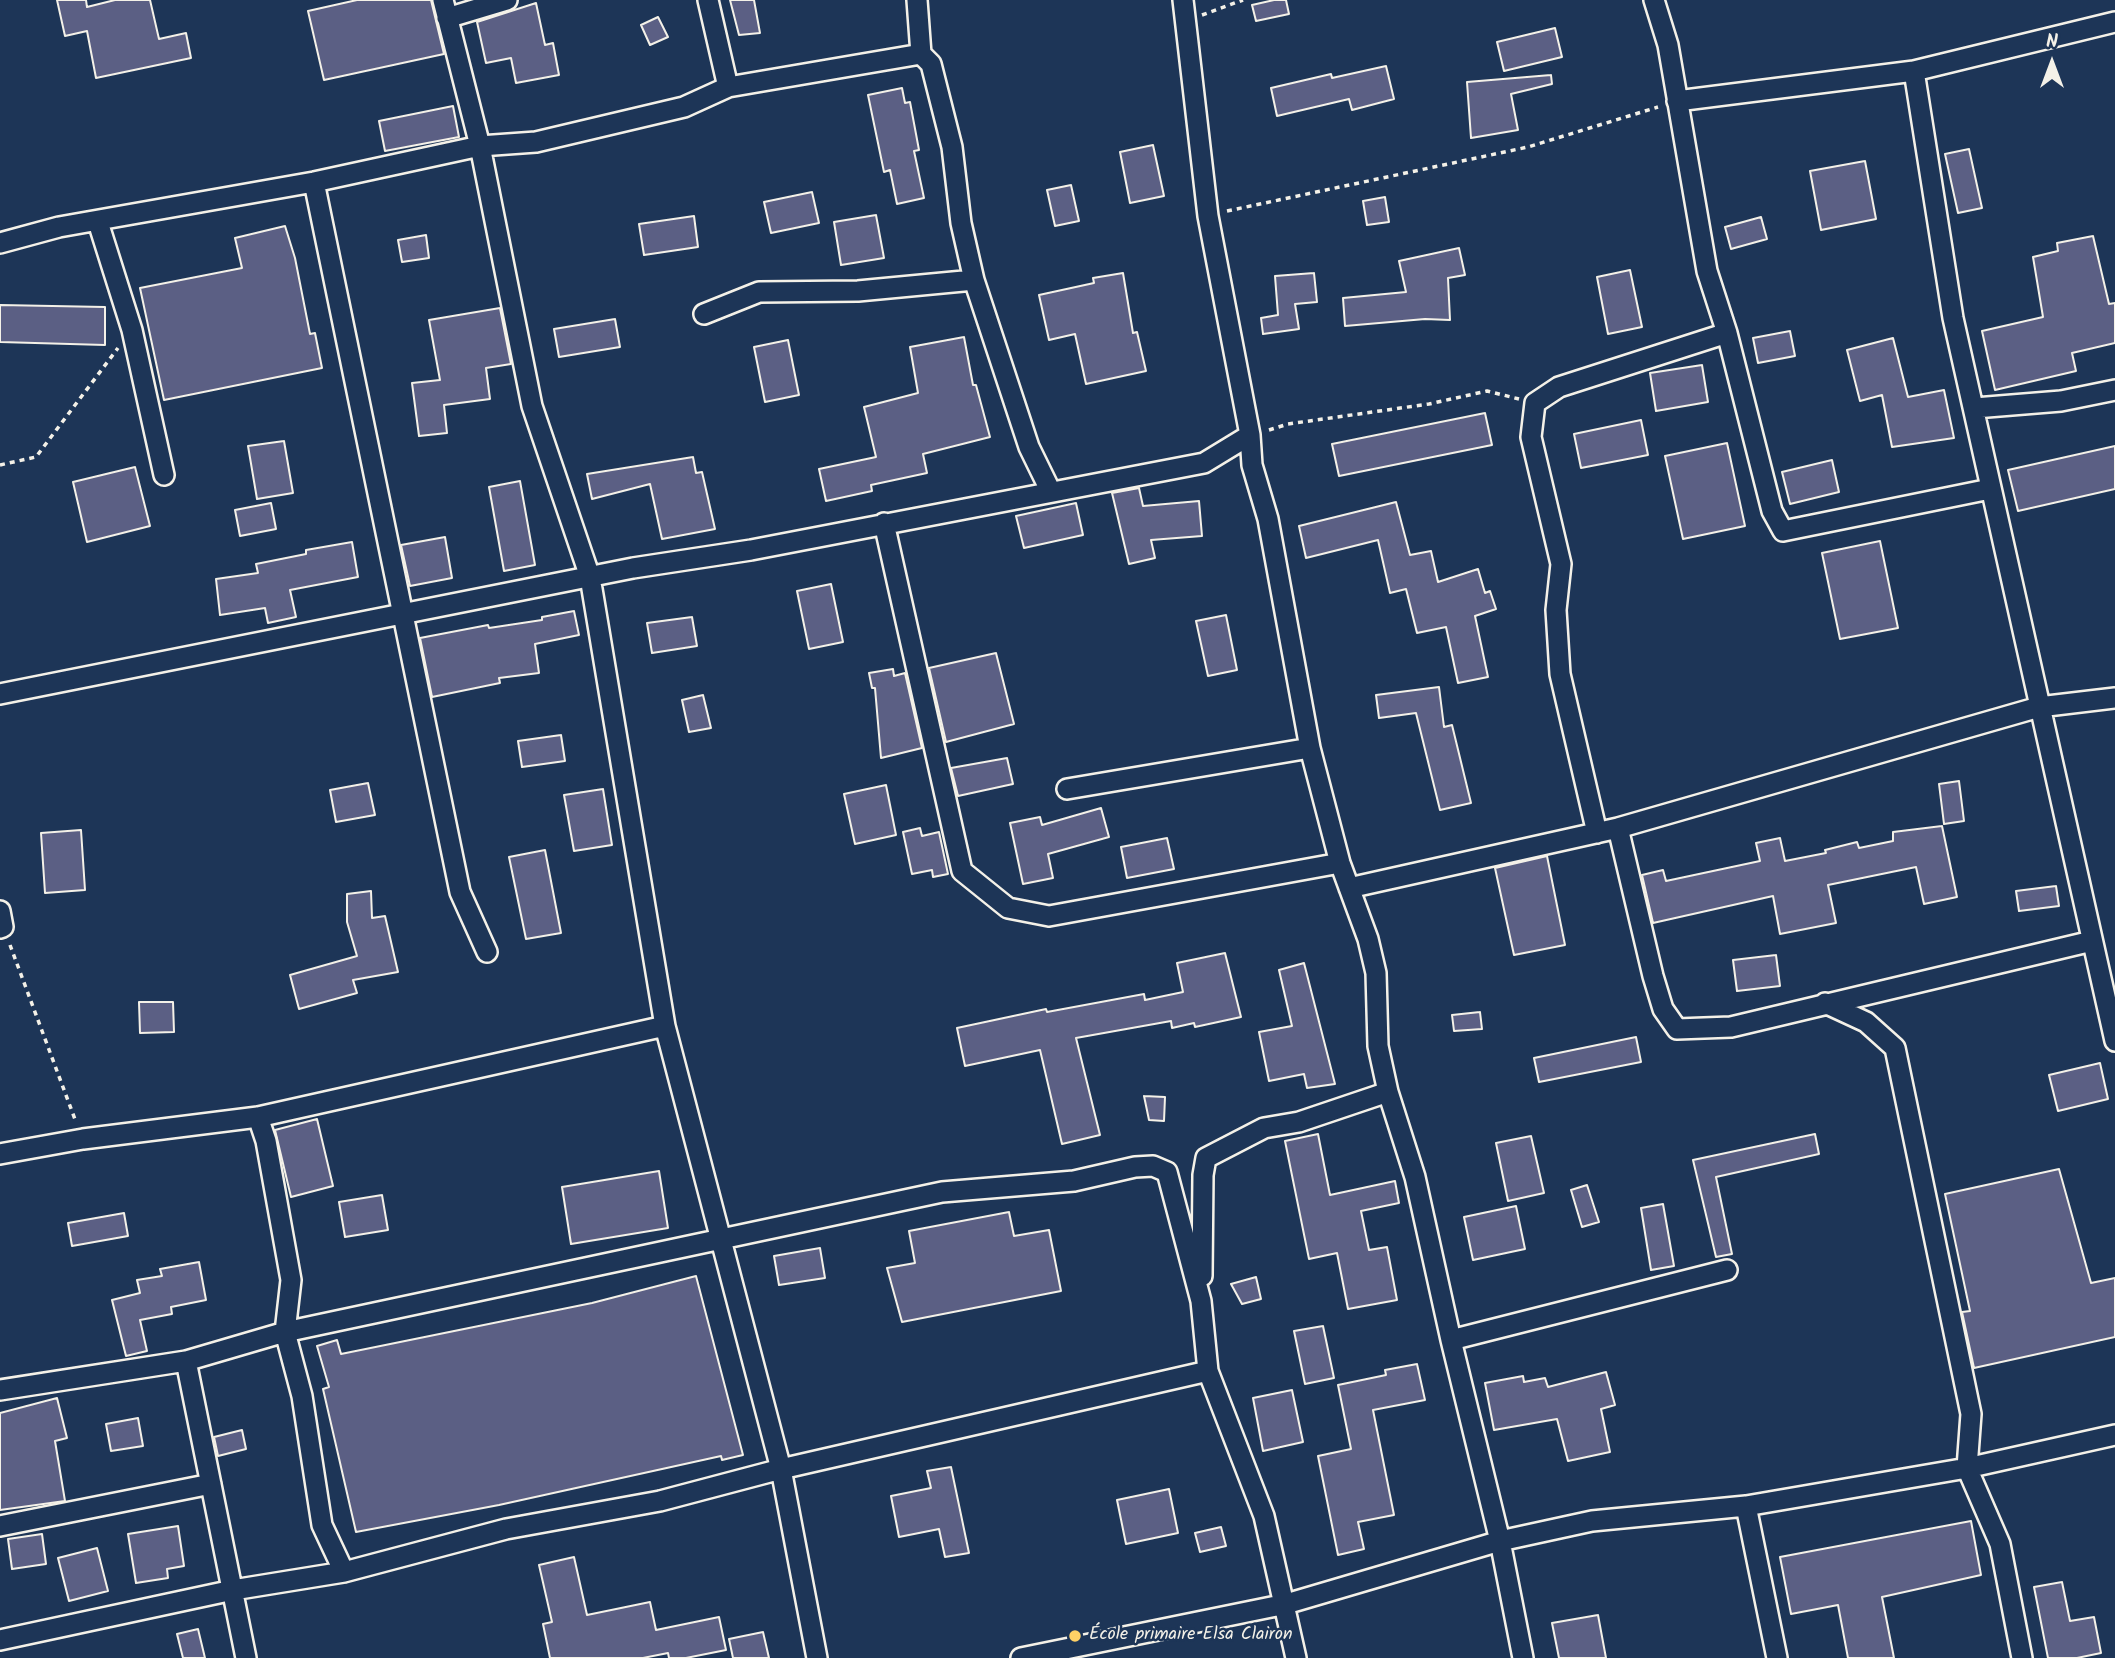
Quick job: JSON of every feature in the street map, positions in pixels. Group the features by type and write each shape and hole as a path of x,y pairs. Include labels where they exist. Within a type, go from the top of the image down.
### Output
{"street":[{"path":"508,0 445,9 480,146 532,406 590,577 665,1026 780,1469 817,1658"},
{"path":"708,0 728,88"},
{"path":"917,0 921,54 931,64 946,120 961,223 974,280 1025,435 1051,492"},
{"path":"1183,0 1208,216 1250,435 1252,465 1268,519 1310,748 1340,863 1376,973 1378,1046 1388,1093 1415,1177 1500,1541 1523,1658"},
{"path":"1654,0 1668,45 1707,271 1727,333 1772,511 1783,531 1990,489"},
{"path":"1677,102 1914,71 2115,23"},
{"path":"0,243 59,228 314,182 480,146 536,142 684,107 728,88 921,54"},
{"path":"1914,71 1953,318 2115,1041"},
{"path":"314,182 460,892 487,951"},
{"path":"98,222 132,330 164,475"},
{"path":"704,314 759,292 858,291 974,280"},
{"path":"1597,833 1560,674 1556,610 1561,564 1531,437 1535,403 1559,387 1727,333"},
{"path":"1975,408 2061,401 2115,390"},
{"path":"0,694 205,651 590,577 1204,463 1250,435"},
{"path":"884,523 962,871 1008,908 1049,916 1340,863"},
{"path":"1349,888 1618,828 2039,707 2115,698"},
{"path":"1067,789 1310,748"},
{"path":"1618,828 1653,976 1663,1009 1677,1030 1731,1027 2092,941"},
{"path":"1825,1003 1866,1023 1895,1048 1971,1414 1967,1468 2000,1544 2022,1658"},
{"path":"0,1154 83,1139 258,1117 665,1026"},
{"path":"1296,1658 1286,1604 1264,1516 1208,1371 1201,1301 1203,1175 1206,1158 1264,1128 1299,1122 1388,1093"},
{"path":"258,1117 266,1141 291,1280 285,1332 306,1420 322,1525 344,1572"},
{"path":"0,1390 186,1361 285,1332 722,1238 855,1213 942,1192 1074,1181 1135,1167 1153,1166 1167,1172 1201,1301"},
{"path":"1451,1340 1727,1270"},
{"path":"186,1361 246,1658"},
{"path":"0,1640 233,1590 344,1572 506,1529 660,1502 780,1469 1208,1371"},
{"path":"1033,1657 1286,1604 1500,1541 1592,1521 1746,1506 1967,1468 2115,1435"},
{"path":"0,1526 211,1484"},
{"path":"1746,1506 1777,1658"}],"path":[{"path":"1187,21 1243,0"},
{"path":"1208,216 1528,147 1677,102"},
{"path":"0,465 36,457 132,330"},
{"path":"1250,435 1288,424 1429,404 1486,391 1535,403"},
{"path":"1,922 83,1139"}],"building":[{"path":"57,0 86,0 87,7 115,0 150,0 159,39 186,33 191,58 96,78 87,31 65,36"},
{"path":"357,0 431,0 444,54 324,80 308,11"},
{"path":"730,0 754,0 760,33 739,35"},
{"path":"1286,0 1289,14 1256,21 1252,5"},
{"path":"536,3 545,45 553,43 559,75 516,83 511,58 486,63 477,22"},
{"path":"658,17 668,37 650,45 641,25"},
{"path":"1555,28 1562,57 1504,71 1497,42"},
{"path":"1386,66 1394,99 1352,110 1349,99 1277,116 1271,88 1331,74 1332,78"},
{"path":"1551,75 1552,84 1511,94 1518,130 1471,138 1467,82"},
{"path":"902,88 905,103 910,102 919,150 914,151 924,198 897,204 890,170 884,172 868,95"},
{"path":"453,106 459,137 385,151 379,121"},
{"path":"1153,145 1164,196 1130,203 1120,152"},
{"path":"1969,149 1982,208 1958,213 1945,154"},
{"path":"1865,161 1876,219 1821,230 1810,171"},
{"path":"1071,185 1079,221 1055,226 1047,190"},
{"path":"812,192 819,223 771,233 764,202"},
{"path":"1385,197 1389,222 1367,225 1363,201"},
{"path":"876,215 884,258 841,265 834,222"},
{"path":"694,216 698,247 644,255 639,224"},
{"path":"1761,217 1767,239 1731,249 1725,227"},
{"path":"285,226 295,258 310,334 315,333 322,368 164,400 140,288 242,268 235,238"},
{"path":"426,235 429,258 402,262 398,240"},
{"path":"2093,236 2109,304 2115,303 2115,343 2072,353 2076,371 1995,390 1982,331 2043,317 2033,257 2058,251 2057,243"},
{"path":"1459,248 1465,275 1448,278 1450,320 1425,319 1345,326 1343,298 1406,292 1399,261"},
{"path":"1630,270 1642,327 1608,334 1597,277"},
{"path":"1123,273 1133,333 1137,332 1146,371 1086,384 1075,334 1049,340 1039,295 1094,283 1093,278"},
{"path":"1314,273 1317,302 1295,304 1299,329 1263,334 1261,318 1278,315 1275,276"},
{"path":"0,305 105,307 105,345 0,342"},
{"path":"500,308 511,364 486,368 490,399 444,405 447,433 419,436 412,383 440,380 429,320"},
{"path":"615,319 620,347 559,357 554,329"},
{"path":"1790,331 1795,356 1758,363 1753,338"},
{"path":"964,337 973,385 976,385 990,437 923,454 927,473 871,485 872,491 826,501 819,469 876,457 864,407 918,393 910,347"},
{"path":"1893,338 1908,397 1944,390 1954,438 1892,447 1882,395 1860,401 1847,350"},
{"path":"788,340 799,395 765,402 754,347"},
{"path":"1702,365 1708,402 1656,411 1650,373"},
{"path":"1485,413 1492,445 1339,476 1332,444"},
{"path":"1641,420 1648,455 1581,468 1574,434"},
{"path":"284,441 293,493 257,499 248,446"},
{"path":"1727,443 1745,526 1683,539 1665,456"},
{"path":"2115,446 2115,489 2018,511 2008,470"},
{"path":"693,457 696,473 702,472 715,529 662,539 650,484 592,499 587,474"},
{"path":"1832,460 1839,492 1790,504 1782,472"},
{"path":"135,467 150,526 87,542 73,482"},
{"path":"520,481 535,565 504,571 489,487"},
{"path":"1139,488 1143,506 1199,501 1202,536 1151,540 1155,558 1129,564 1112,493"},
{"path":"1396,502 1410,555 1431,551 1438,582 1478,569 1485,593 1490,591 1496,609 1475,616 1488,677 1458,683 1446,627 1417,633 1406,589 1390,593 1378,540 1306,558 1299,526"},
{"path":"271,503 276,529 240,536 235,510"},
{"path":"1076,503 1083,535 1024,548 1016,516"},
{"path":"445,537 452,578 410,586 401,545"},
{"path":"1880,541 1898,628 1840,639 1822,553"},
{"path":"352,542 358,577 290,590 296,617 268,623 265,608 220,615 216,579 258,573 256,564 306,554 306,550"},
{"path":"831,584 843,642 809,649 797,591"},
{"path":"574,611 579,635 535,644 539,673 499,678 500,683 432,697 420,638 488,625 489,628 542,620 542,617"},
{"path":"1226,615 1237,670 1208,676 1196,621"},
{"path":"692,617 697,646 652,653 647,623"},
{"path":"996,653 1014,724 946,742 929,668"},
{"path":"893,669 894,676 905,673 922,748 881,758 875,688 872,688 869,673"},
{"path":"1439,687 1444,727 1452,725 1471,803 1440,810 1416,713 1379,718 1376,695"},
{"path":"703,695 711,728 689,732 682,700"},
{"path":"561,735 565,761 522,767 518,741"},
{"path":"1007,758 1013,784 958,796 951,768"},
{"path":"1959,781 1964,821 1944,824 1939,784"},
{"path":"368,783 375,815 336,822 330,790"},
{"path":"886,785 896,835 855,844 844,794"},
{"path":"603,789 612,845 574,851 564,795"},
{"path":"1101,808 1109,837 1048,854 1053,878 1023,884 1010,823 1040,817 1042,825"},
{"path":"1942,826 1957,897 1924,904 1916,867 1828,885 1836,923 1780,934 1773,896 1653,923 1642,875 1663,870 1666,881 1760,861 1756,843 1780,838 1785,861 1826,853 1825,850 1857,842 1859,848 1893,841 1893,832"},
{"path":"920,828 922,836 939,832 948,874 933,877 932,870 912,874 903,832"},
{"path":"81,830 85,890 45,893 41,833"},
{"path":"1167,838 1174,869 1127,878 1121,847"},
{"path":"545,850 561,933 526,939 509,857"},
{"path":"1547,856 1565,945 1514,955 1495,868"},
{"path":"2056,886 2059,906 2019,911 2016,891"},
{"path":"371,891 372,918 385,916 398,972 353,980 357,993 299,1009 290,975 357,956 347,922 347,894"},
{"path":"1225,953 1241,1017 1195,1027 1194,1023 1172,1028 1171,1021 1076,1038 1100,1135 1062,1144 1040,1050 965,1066 957,1028 1046,1009 1047,1012 1144,994 1145,1000 1183,992 1177,963"},
{"path":"1776,955 1780,986 1737,991 1733,960"},
{"path":"1304,963 1335,1084 1307,1088 1304,1074 1269,1081 1259,1032 1292,1026 1279,970"},
{"path":"139,1002 173,1002 174,1032 140,1033"},
{"path":"1480,1012 1482,1029 1454,1031 1452,1015"},
{"path":"1636,1037 1641,1062 1539,1082 1534,1058"},
{"path":"2100,1063 2108,1099 2058,1111 2049,1075"},
{"path":"1144,1096 1165,1097 1164,1121 1149,1120"},
{"path":"317,1119 333,1186 291,1197 275,1130"},
{"path":"1318,1134 1330,1195 1395,1181 1399,1203 1361,1211 1369,1250 1387,1247 1397,1300 1348,1309 1337,1253 1309,1259 1285,1141"},
{"path":"1815,1134 1819,1154 1716,1177 1732,1254 1716,1257 1693,1160"},
{"path":"1531,1136 1544,1193 1508,1201 1496,1143"},
{"path":"2059,1169 2091,1283 2115,1278 2115,1337 1974,1368 1962,1312 1970,1311 1945,1194"},
{"path":"659,1171 668,1228 571,1244 562,1187"},
{"path":"1587,1185 1599,1222 1582,1227 1571,1190"},
{"path":"382,1195 388,1230 345,1237 339,1202"},
{"path":"1663,1204 1674,1266 1651,1270 1641,1208"},
{"path":"1516,1206 1525,1249 1473,1260 1464,1217"},
{"path":"1009,1212 1014,1236 1049,1230 1061,1291 902,1322 887,1268 915,1263 909,1231"},
{"path":"124,1213 128,1236 72,1246 68,1223"},
{"path":"820,1248 825,1278 779,1285 774,1256"},
{"path":"199,1262 206,1300 171,1307 172,1314 140,1320 147,1351 126,1356 112,1300 140,1293 137,1280 162,1276 160,1269"},
{"path":"696,1276 743,1455 722,1460 721,1456 499,1505 356,1532 323,1389 329,1387 317,1346 337,1340 341,1354 592,1303"},
{"path":"1256,1277 1261,1299 1242,1304 1231,1284"},
{"path":"1323,1326 1334,1378 1305,1384 1294,1331"},
{"path":"1417,1364 1425,1400 1373,1410 1394,1515 1358,1522 1364,1549 1338,1555 1318,1456 1351,1449 1338,1385 1386,1375 1385,1370"},
{"path":"1606,1372 1615,1405 1601,1409 1610,1452 1568,1461 1557,1419 1494,1430 1485,1383 1523,1376 1524,1382 1545,1378 1548,1387"},
{"path":"1292,1390 1303,1442 1263,1451 1253,1398"},
{"path":"57,1398 67,1438 55,1441 65,1501 0,1510 0,1413"},
{"path":"138,1418 143,1446 111,1451 106,1424"},
{"path":"242,1430 246,1449 218,1456 214,1437"},
{"path":"951,1467 969,1553 945,1557 939,1529 899,1537 891,1496 931,1488 927,1471"},
{"path":"1169,1489 1178,1533 1126,1544 1117,1500"},
{"path":"1971,1521 1981,1575 1882,1597 1894,1658 1848,1658 1838,1605 1791,1614 1780,1557"},
{"path":"178,1526 184,1566 167,1569 168,1578 136,1583 128,1534"},
{"path":"1221,1527 1226,1546 1200,1552 1195,1533"},
{"path":"42,1534 46,1564 12,1569 8,1539"},
{"path":"97,1548 108,1591 69,1601 58,1558"},
{"path":"574,1557 587,1615 650,1602 656,1630 719,1617 726,1650 686,1658 669,1658 668,1653 643,1658 550,1658 543,1624 552,1622 539,1565"},
{"path":"2062,1582 2070,1621 2094,1617 2101,1653 2077,1658 2048,1658 2034,1587"},
{"path":"1598,1615 1606,1658 1559,1658 1552,1623"},
{"path":"198,1629 205,1658 183,1658 177,1634"},
{"path":"763,1632 769,1658 733,1658 729,1639"}],"place":[{"name":"École primaire Elsa Clairon","path":"1075,1636"}]}
